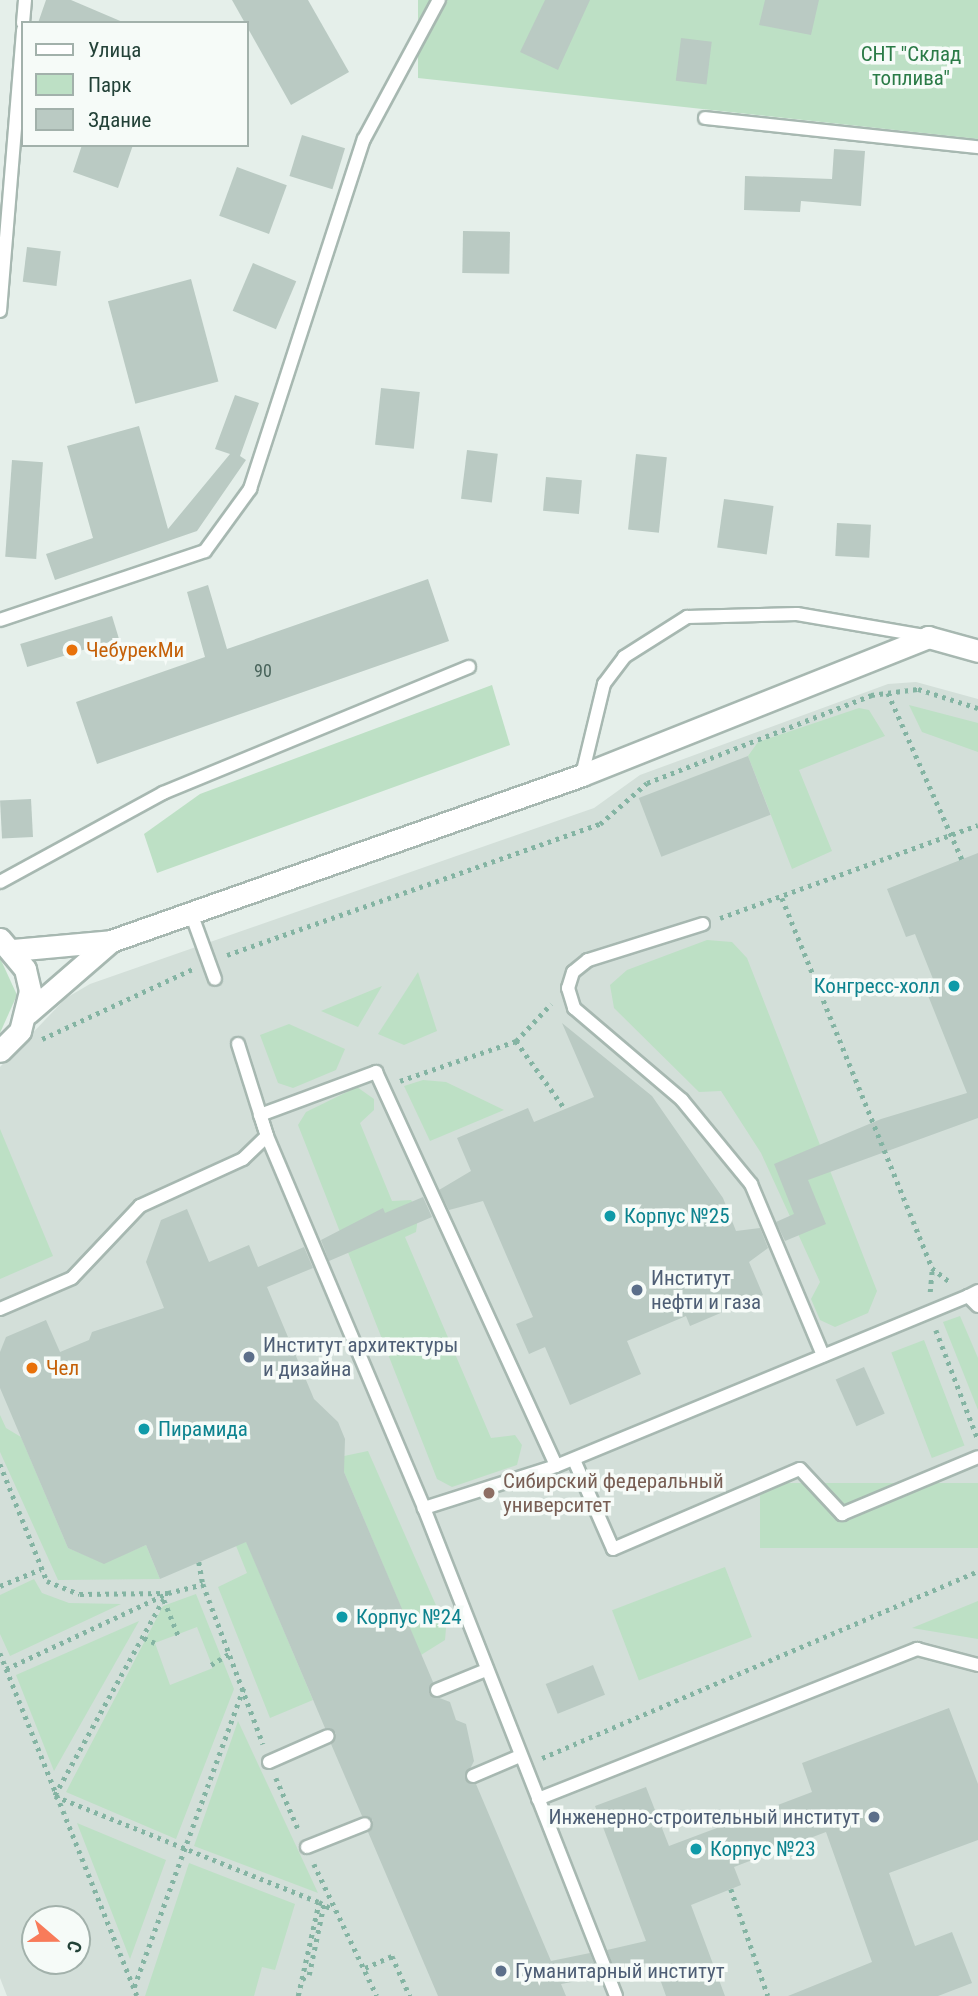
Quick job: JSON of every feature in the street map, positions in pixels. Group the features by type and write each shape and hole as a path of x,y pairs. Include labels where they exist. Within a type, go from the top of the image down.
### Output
{"street":[{"path":"6,945 111,941 582,775 928,637 978,651"},
{"path":"0,1051 28,1013 111,941"},
{"path":"6,945 25,969 28,1013"}],"lane":[{"path":"23,21 25,0"},
{"path":"0,620 205,551 250,489 364,139 439,0"},
{"path":"0,311 21,54"},
{"path":"705,118 978,147"},
{"path":"582,775 604,684 624,657 687,617 797,614 928,637"},
{"path":"0,882 163,793 469,667"},
{"path":"191,913 215,979"},
{"path":"703,924 588,960 573,972 568,988 574,1009 682,1100 751,1184 823,1355"},
{"path":"238,1044 267,1136 424,1508 616,1996"},
{"path":"260,1115 376,1072 556,1466"},
{"path":"0,1309 72,1278 141,1206 243,1159 267,1136"},
{"path":"424,1508 574,1460 928,1309 973,1293 978,1306"},
{"path":"574,1460 613,1549 800,1469 842,1514 978,1457"},
{"path":"538,1799 918,1649 978,1665"},
{"path":"437,1690 486,1670"},
{"path":"269,1762 328,1736"},
{"path":"473,1776 522,1761"},
{"path":"306,1847 365,1824"}],"path":[{"path":"33,1048 208,962 600,824 647,783 751,738 888,693 918,688 978,708"},
{"path":"888,693 962,859"},
{"path":"703,924 782,898 978,825"},
{"path":"782,898 932,1268 928,1309 978,1438"},
{"path":"382,1087 516,1041 568,988"},
{"path":"516,1041 565,1109"},
{"path":"932,1268 973,1293"},
{"path":"0,1464 47,1581 68,1593 169,1593 204,1584"},
{"path":"199,1562 204,1584 244,1685 269,1762 334,1910 377,1996"},
{"path":"0,1589 41,1569"},
{"path":"522,1761 978,1571"},
{"path":"55,1796 169,1593"},
{"path":"164,1599 178,1635"},
{"path":"6,1669 164,1599"},
{"path":"144,1638 155,1643"},
{"path":"0,1653 137,1996"},
{"path":"212,1665 230,1653"},
{"path":"134,1988 181,1850 244,1685"},
{"path":"55,1796 181,1850 322,1902 334,1910"},
{"path":"731,1889 768,1996"},
{"path":"298,1996 322,1902"},
{"path":"365,1968 392,1956 410,1996"}],"shaded area":[{"name":"Сибирский федеральный университет","path":"916,682 978,699 978,1996 7,1996 0,1978 0,1067 66,998 90,984 594,808 640,775 888,684"}],"green space":[{"name":"СНТ \"Склад топлива\"","path":"418,0 978,0 978,139 418,78"},
{"path":"492,685 510,745 157,873 144,834 200,794"},
{"path":"909,705 978,723 978,752 922,732"},
{"path":"859,708 869,710 885,736 799,770 832,851 792,869 748,756 758,742"},
{"path":"707,940 732,942 747,958 877,1291 868,1313 835,1327 820,1320 811,1299 820,1282 761,1153 721,1091 699,1092 614,1008 610,985 627,970"},
{"path":"0,958 17,995 0,1033"},
{"path":"418,972 437,1031 404,1045 378,1034"},
{"path":"382,986 358,1027 321,1011"},
{"path":"289,1024 345,1049 336,1070 293,1088 278,1083 260,1035"},
{"path":"423,1080 446,1082 504,1110 430,1141 404,1086"},
{"path":"357,1087 374,1099 374,1110 360,1123 392,1201 411,1200 419,1210 416,1232 405,1237 491,1438 515,1435 522,1445 517,1465 452,1487 437,1479 298,1125 306,1112"},
{"path":"0,1129 53,1256 0,1279"},
{"path":"960,1316 978,1358 978,1410 943,1322"},
{"path":"924,1340 964,1445 932,1458 891,1353"},
{"path":"0,1415 6,1428 21,1437 68,1548 104,1563 146,1545 160,1579 58,1580 0,1452"},
{"path":"368,1451 446,1628 445,1640 421,1655 344,1472 344,1456"},
{"path":"760,1483 978,1483 978,1548 760,1548"},
{"path":"236,1517 313,1700 270,1718 218,1587 247,1573 226,1521"},
{"path":"725,1567 752,1637 639,1680 612,1610"},
{"path":"34,1579 42,1593 69,1603 121,1604 10,1656 0,1634 0,1595"},
{"path":"196,1594 234,1689 176,1839 66,1792 163,1606","holes":["197,1627 213,1668 170,1685 155,1643"]},
{"path":"978,1601 978,1639 912,1628"},
{"path":"139,1621 54,1771 16,1675"},
{"path":"238,1721 318,1893 194,1846"},
{"path":"77,1823 166,1860 130,1959"},
{"path":"189,1863 295,1904 275,1970 262,1967 254,1996 145,1996"}],"building":[{"path":"46,0 71,0 120,21 39,21"},
{"path":"232,0 308,0 349,72 291,105 248,28 248,21 244,21"},
{"path":"545,0 590,0 558,70 520,52"},
{"path":"765,0 819,0 811,35 759,25"},
{"path":"681,38 712,42 707,84 676,81"},
{"path":"302,135 345,148 332,189 289,176"},
{"path":"81,147 132,147 118,188 73,172"},
{"path":"834,149 865,151 861,206 801,201 800,212 744,210 745,176 832,179"},
{"path":"237,167 287,185 269,234 219,216"},
{"path":"463,231 510,232 509,274 462,273"},
{"path":"27,247 61,251 56,286 23,282"},
{"path":"253,263 296,281 276,329 233,311"},
{"path":"191,279 218,381 135,404 108,301"},
{"path":"381,388 420,392 414,449 375,445"},
{"path":"235,395 259,403 240,456 246,460 197,531 55,580 46,554 93,538 67,446 139,426 168,529 230,454 215,449"},
{"path":"467,450 498,454 492,502 461,499"},
{"path":"636,454 667,457 659,533 628,530"},
{"path":"12,460 43,462 36,559 5,557"},
{"path":"546,477 582,480 579,514 543,511"},
{"path":"724,499 774,506 767,554 717,548"},
{"path":"837,523 871,525 869,558 835,556"},
{"path":"428,579 449,641 97,764 76,702 205,657 187,592 208,585 227,649"},
{"path":"112,616 119,639 27,667 20,644"},
{"path":"748,756 771,815 661,857 639,798"},
{"path":"31,799 33,837 2,839 0,801"},
{"name":"Конгресс-холл","path":"978,853 978,1118 808,1180 826,1224 785,1241 776,1222 794,1214 774,1164 881,1119 967,1093 925,988 935,984 915,934 906,937 887,889"},
{"name":"Корпус №25","path":"562,1023 652,1096 723,1198 736,1231 760,1228 768,1248 749,1262 763,1295 690,1326 686,1316 627,1341 641,1374 570,1405 545,1347 529,1354 516,1324 533,1317 483,1201 449,1210 439,1190 471,1171 457,1138 528,1108 534,1122 594,1097"},
{"path":"423,1197 432,1217 329,1261 321,1240 383,1208 385,1213"},
{"name":"Корпус №24","path":"187,1209 209,1262 249,1245 258,1267 304,1247 313,1268 267,1287 314,1399 338,1422 345,1439 344,1472 433,1682 429,1694 450,1702 456,1720 466,1724 474,1761 465,1779 476,1784 551,1961 590,1953 599,1977 561,1984 566,1996 438,1996 368,1832 373,1820 362,1816 331,1744 336,1733 325,1728 246,1542 160,1579 146,1545 104,1564 68,1548 0,1388 0,1352 6,1337 46,1320 60,1352 89,1340 92,1332 164,1308 146,1262 161,1220"},
{"path":"864,1367 885,1414 856,1426 836,1380"},
{"path":"593,1665 605,1695 558,1714 546,1684"},
{"name":"Корпус №23","path":"949,1708 978,1784 978,1840 889,1873 915,1946 952,1932 972,1983 938,1996 788,1996 872,1962 826,1832 734,1867 741,1885 691,1905 725,1996 666,1996 655,1965 616,1973 607,1950 646,1941 595,1806 646,1787 669,1846 812,1792 802,1763"}],"place":[{"name":"ЧебурекМи","path":"72,650"},
{"name":"Конгресс-холл","path":"954,986"},
{"name":"Корпус №25","path":"610,1216"},
{"name":"Институт нефти и газа","path":"637,1290"},
{"name":"Институт архитектуры и дизайна","path":"249,1357"},
{"name":"Чел","path":"32,1368"},
{"name":"Пирамида","path":"144,1429"},
{"name":"Сибирский федеральный университет","path":"489,1493"},
{"name":"Корпус №24","path":"342,1617"},
{"name":"Инженерно-строительный институт","path":"874,1817"},
{"name":"Корпус №23","path":"696,1849"},
{"name":"Гуманитарный институт","path":"501,1971"}]}
